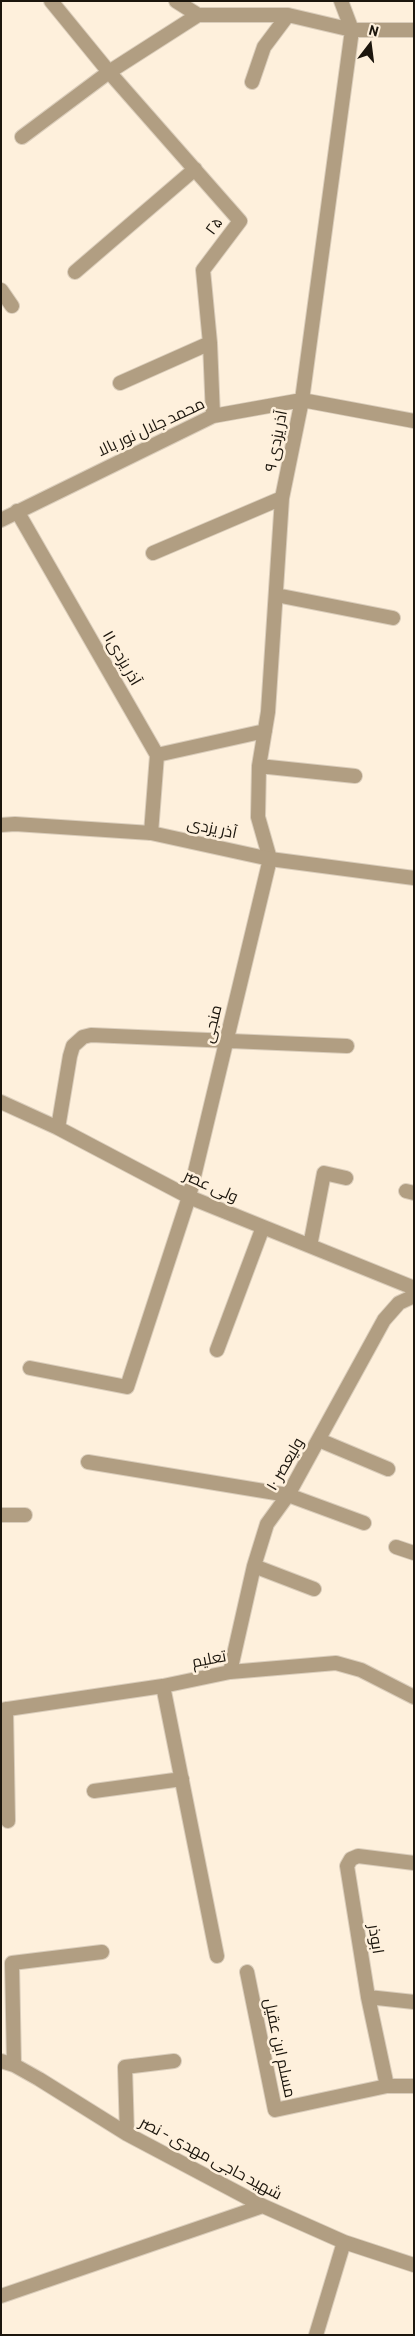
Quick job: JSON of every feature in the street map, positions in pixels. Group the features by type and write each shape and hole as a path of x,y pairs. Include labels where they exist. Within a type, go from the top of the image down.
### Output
{"street":[{"name":"۲۵","path":"51,1 109,72 240,221 203,270 210,343 213,416"},
{"path":"176,1 198,15 288,15 352,30 414,30"},
{"path":"341,1 352,30"},
{"path":"22,138 109,72 198,15"},
{"path":"252,82 264,48 288,15"},
{"name":"آذر یزدی ۹","path":"270,859 258,817 259,766 265,731 282,498 302,400 352,30"},
{"path":"75,272 195,169"},
{"path":"1,290 12,306"},
{"path":"120,383 210,343"},
{"name":"محمد جلال نور بالا","path":"1,520 213,416 302,400 414,421"},
{"path":"153,553 282,498"},
{"name":"آذر یزدی۱۱","path":"16,511 158,755"},
{"path":"276,595 394,618"},
{"path":"151,833 158,755 265,731"},
{"path":"259,766 355,776"},
{"name":"آذر یزدی","path":"1,825 15,824 151,833 270,859 414,878"},
{"name":"منجی","path":"30,1368 127,1387 189,1197 270,859"},
{"path":"58,1128 70,1056 74,1046 82,1038 91,1035 347,1046"},
{"name":"ولی عصر","path":"1,1102 58,1128 189,1197 414,1288"},
{"path":"310,1246 324,1173 346,1178"},
{"path":"217,1350 263,1227"},
{"name":"۱۰ ولیعصر","path":"230,1672 254,1566 267,1524 288,1495 384,1320 399,1303 414,1296"},
{"path":"319,1440 388,1469"},
{"path":"88,1462 288,1495 364,1523"},
{"path":"1,1515 25,1515"},
{"path":"396,1547 414,1553"},
{"path":"254,1566 314,1589"},
{"name":"تعلیم","path":"8,1821 4,1710 163,1686 230,1672 336,1663 361,1670 414,1697"},
{"path":"163,1686 217,1956"},
{"path":"94,1792 182,1779"},
{"name":"ابوذر","path":"387,2086 368,1998 347,1866 351,1859 358,1856 414,1863"},
{"path":"8,2063 12,1962 102,1952"},
{"name":"مسلم ابن عقیل","path":"247,1972 275,2110 387,2086 414,2086"},
{"path":"368,1998 414,2002"},
{"path":"127,2134 125,2067 174,2061"},
{"name":"شهید حاجی مهدی - نصر","path":"8,2063 127,2134 263,2206 344,2242 414,2265"},
{"path":"1,2296 263,2206"},
{"path":"316,2335 344,2242"}]}
